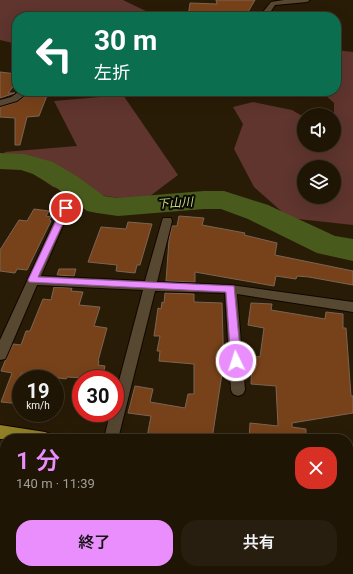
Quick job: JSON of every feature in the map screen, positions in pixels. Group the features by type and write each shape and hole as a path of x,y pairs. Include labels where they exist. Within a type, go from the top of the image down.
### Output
{"main road":[{"path":"0,432 13,434"}],"street":[{"path":"267,12 273,3 307,0"},
{"path":"0,103 14,99 18,96"},
{"path":"0,355 32,280 66,208"},
{"path":"112,434 167,221"},
{"path":"32,280 231,289 353,307"},
{"path":"231,289 238,390"}],"shaded area":[{"path":"0,0 123,0 148,12 12,12 12,43 0,40"},
{"path":"341,51 353,52 353,225 289,218 254,187 234,149 243,124 233,107 253,102 292,110 297,113 297,152 341,152 341,108 334,108 334,103 326,96 341,96"},
{"path":"124,96 178,175 142,202 53,187 4,152 77,146 54,101"}],"building":[{"path":"216,0 255,0 248,12 189,12 190,3 217,4"},
{"path":"0,72 12,73 12,88 8,93 12,94 0,98"},
{"path":"26,96 47,96 39,116 27,117 20,145 15,145 15,118 0,117 0,107 17,102"},
{"path":"34,209 49,211 46,216 51,217 49,220 51,221 27,270 17,269 15,273 0,271 0,250 19,220 27,221"},
{"path":"179,216 204,218 202,225 245,233 244,235 277,243 275,255 353,271 353,285 309,277 297,276 296,279 276,276 274,286 195,272 195,282 166,281 169,240 172,226 177,226"},
{"path":"128,222 152,224 140,265 137,265 135,273 116,271 117,265 88,262 101,227 126,229"},
{"path":"59,269 76,269 74,276 57,275"},
{"path":"54,287 72,288 71,291 83,292 79,305 100,307 94,326 107,328 98,361 98,365 105,366 104,370 72,370 72,377 67,377 66,379 64,379 64,370 12,370 12,373 1,371 13,344 21,345 26,331 30,331 43,299 51,300"},
{"path":"165,293 194,294 194,302 222,303 224,374 222,374 213,434 148,434 151,416 128,413 135,386 153,389 150,402 185,408 188,394 194,394 194,364 159,361 160,351 157,351 160,336 154,336 158,308 161,309 162,302 164,303"},
{"path":"251,303 272,304 271,310 325,319 326,312 343,314 343,328 346,328 351,396 353,396 353,413 292,423 292,427 306,429 306,434 249,434 250,423 278,426 276,386 251,384 252,356 260,357 264,328 248,325"},
{"path":"12,373 12,403 1,402"}],"waterway":[{"name":"下山川","path":"0,161 24,162 43,168 68,183 97,204 118,207 204,200 224,200 258,212 328,245 353,250"}],"route":[{"path":"66,208 32,280 231,289 236,361"}]}
